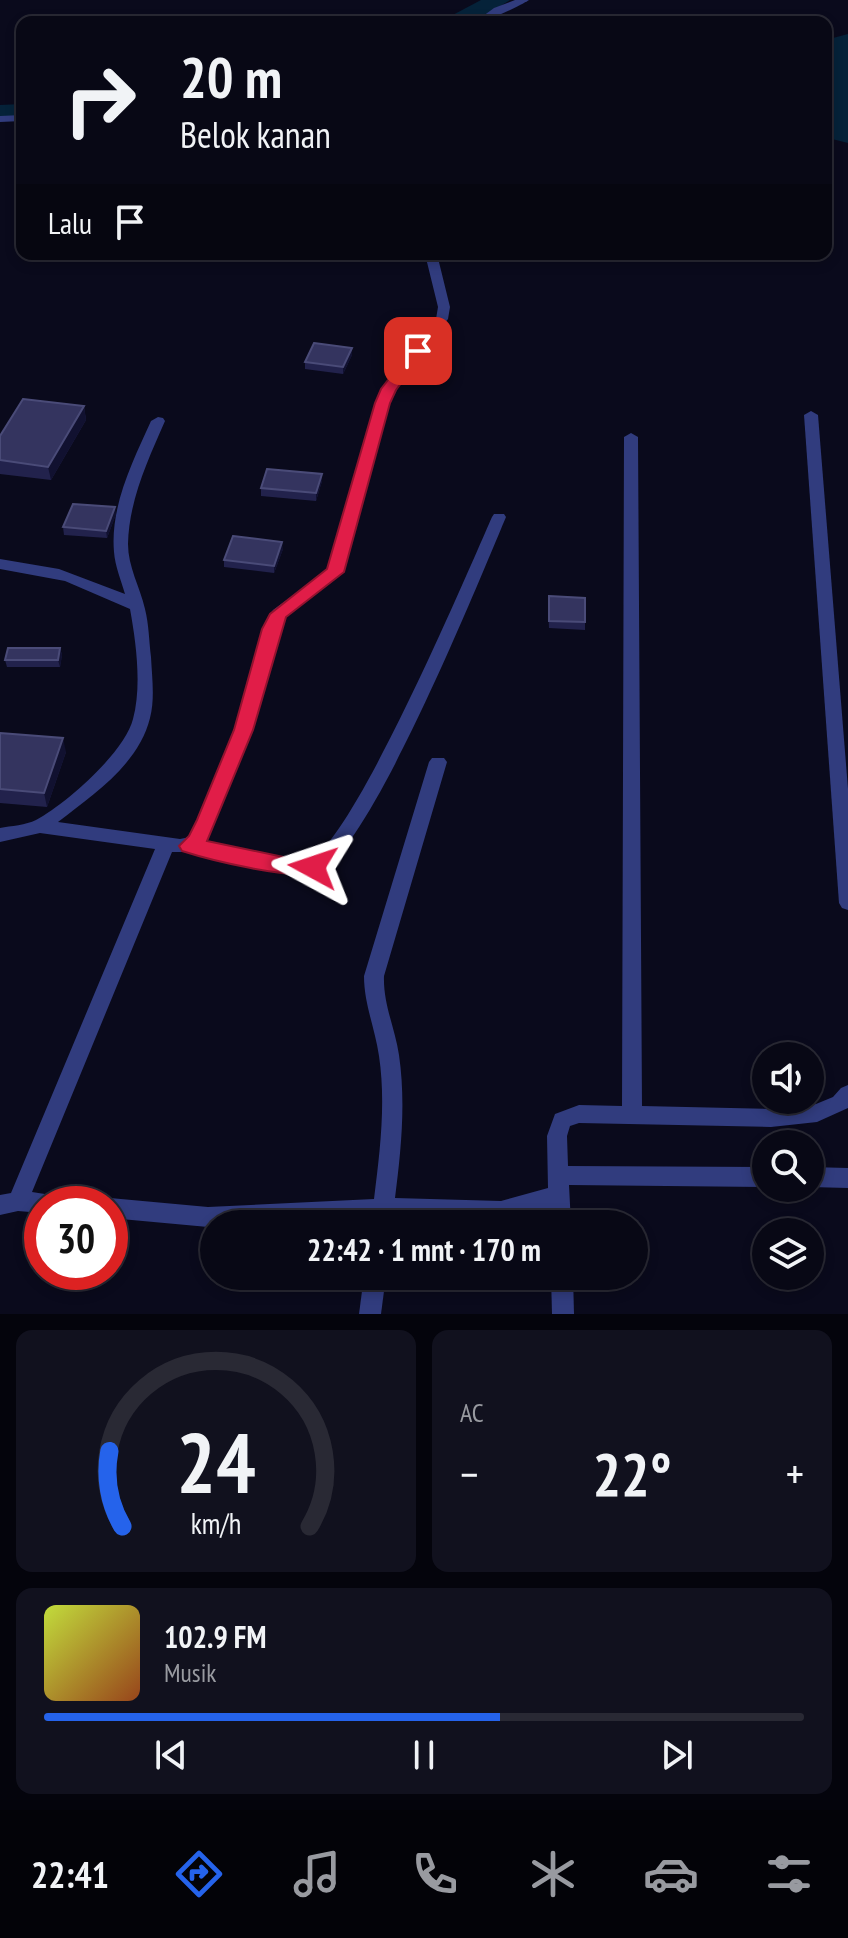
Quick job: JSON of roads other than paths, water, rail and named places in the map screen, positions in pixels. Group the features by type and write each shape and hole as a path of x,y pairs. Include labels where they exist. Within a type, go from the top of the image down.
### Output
{"street":[{"path":"488,16 524,0"},
{"path":"189,846 197,842 243,730 271,629 279,614 335,572 383,403 400,372 442,319 444,307 433,260"},
{"path":"811,415 848,903"},
{"path":"40,826 125,752 139,730 145,708 137,606 122,565 121,543 131,482 158,421"},
{"path":"631,437 632,1114"},
{"path":"0,835 40,826 189,846 293,867 313,867 335,851 405,726 499,517"},
{"path":"0,564 64,576 107,590 137,606"},
{"path":"382,1210 391,1092 389,1053 373,996 374,976 438,762"},
{"path":"9,1203 166,844"},
{"path":"560,1210 557,1136 562,1120 579,1114 771,1118 817,1113 840,1103 848,1094"},
{"path":"824,1177 848,1178"},
{"path":"503,1210 559,1185 752,1178"},
{"path":"128,1210 200,1216"},
{"path":"370,1314 373,1290"},
{"path":"562,1290 563,1314"}],"waterway":[{"path":"468,16 499,0"},
{"path":"848,47 839,55 833,115 848,129"},
{"path":"0,113 16,112"}]}
